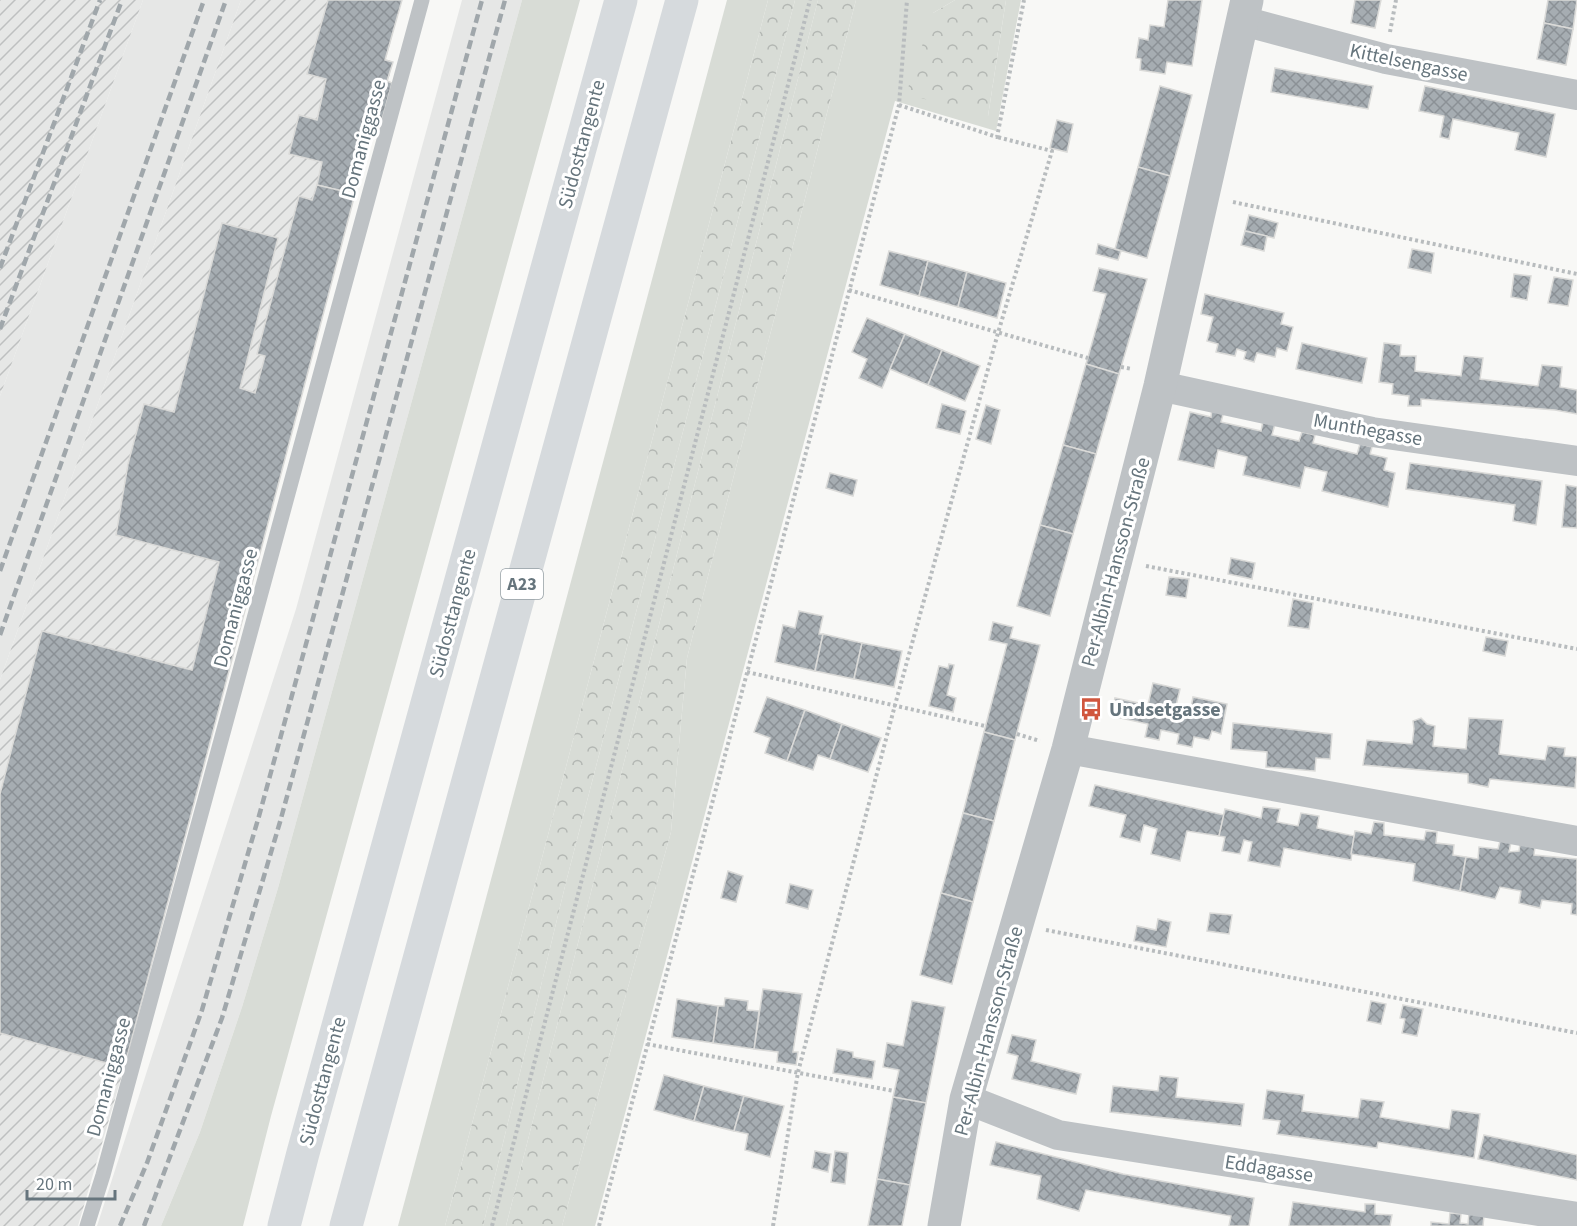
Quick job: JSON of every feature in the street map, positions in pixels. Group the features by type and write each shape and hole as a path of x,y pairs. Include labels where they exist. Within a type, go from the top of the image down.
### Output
{"highway":[{"name":"Südosttangente","path":"284,1226 621,0"},
{"name":"A23","path":"346,1226 682,0"}],"street":[{"name":"Kittelsengasse","path":"1245,10 1386,59 1577,96"},
{"name":"Per-Albin-Hansson-Straße","path":"944,1226 966,1099 1068,748 1160,387 1245,10"},
{"name":"Munthegasse","path":"1160,387 1372,432 1577,461"},
{"path":"1068,748 1577,841"},
{"name":"Eddagasse","path":"966,1099 1058,1135 1577,1217"}],"lane":[{"name":"Domaniggasse","path":"87,1226 422,0"}],"path":[{"path":"492,1226 810,0"},
{"path":"599,1226 899,105 907,0"},
{"path":"997,137 1024,0"},
{"path":"773,1226 798,1072 895,705 998,333 1052,151 997,137 899,105"},
{"path":"1203,196 1577,274"},
{"path":"849,290 1088,358"},
{"path":"1115,560 1577,649"},
{"path":"747,672 985,726"},
{"path":"1016,925 1577,1033"},
{"path":"647,1044 894,1091"}],"shaded area":[{"path":"0,0 143,0 0,396"},
{"path":"143,0 241,0 0,680 0,396"},
{"path":"241,0 402,0 386,59 393,62 388,81 392,83 380,127 375,126 355,194 124,1068 78,1226 0,1226 0,680"},
{"path":"462,0 522,0 278,888 242,1007 200,1132 161,1226 97,1226 296,609"}],"green space":[{"path":"522,0 580,0 271,1116 243,1226 161,1226 200,1132 242,1007 278,888"},
{"path":"727,0 768,0 445,1226 398,1226"},
{"path":"768,0 795,0 566,882 483,1226 445,1226"},
{"path":"795,0 818,0 506,1226 483,1226 566,882"},
{"path":"818,0 856,0 687,658 671,832 562,1226 506,1226"},
{"path":"856,0 955,0 933,13 988,116 1006,0 1021,0 996,131 895,101 595,1226 562,1226 671,832 687,658"},
{"path":"955,0 1006,0 988,116 906,94 933,13"}],"building":[{"path":"328,0 402,0 385,60 393,62 387,81 392,83 380,127 375,125 355,194 317,185 322,162 289,154 299,115 317,120 326,79 307,74"},
{"path":"1168,0 1202,0 1192,66 1167,62 1165,74 1140,70 1141,59 1136,58 1139,38 1148,40 1150,25 1164,27"},
{"path":"1355,0 1381,0 1375,28 1351,23"},
{"path":"1548,0 1577,0 1573,29 1544,23"},
{"path":"1544,23 1573,29 1566,65 1537,59"},
{"path":"1275,68 1373,86 1368,109 1271,92"},
{"path":"1160,86 1192,95 1170,176 1138,167"},
{"path":"1425,86 1555,114 1546,157 1515,150 1519,133 1453,119 1449,139 1440,137 1444,116 1419,111"},
{"path":"1057,120 1073,124 1067,152 1050,148"},
{"path":"1138,167 1170,176 1147,258 1115,249"},
{"path":"317,185 355,194 124,1068 0,1033 0,794 42,631 192,670 219,562 116,535 128,464 144,404 174,412 222,223 278,238 240,388 255,393 265,356 257,354 299,196 312,200"},
{"path":"1249,215 1278,223 1274,238 1245,231"},
{"path":"1245,231 1267,236 1264,251 1241,245"},
{"path":"1098,244 1121,251 1118,260 1096,254"},
{"path":"1412,249 1434,253 1431,273 1408,268"},
{"path":"889,251 928,261 919,296 880,285"},
{"path":"928,261 967,272 958,307 919,296"},
{"path":"1099,268 1147,279 1119,374 1086,364 1106,294 1093,291"},
{"path":"967,272 1006,283 997,318 958,307"},
{"path":"1514,274 1531,276 1527,300 1511,297"},
{"path":"1554,277 1573,280 1568,306 1548,303"},
{"path":"1205,294 1284,313 1281,324 1293,327 1287,351 1277,348 1275,357 1257,353 1254,362 1244,359 1246,352 1237,349 1235,356 1216,352 1218,344 1207,341 1213,317 1201,314"},
{"path":"867,318 905,334 882,388 859,378 867,359 852,352"},
{"path":"905,334 942,350 928,385 890,369"},
{"path":"1302,343 1367,358 1362,383 1296,369"},
{"path":"1384,343 1401,345 1400,356 1416,356 1415,371 1461,376 1464,356 1483,358 1480,379 1538,386 1542,365 1562,367 1560,387 1577,390 1577,414 1555,410 1421,399 1421,406 1408,406 1409,396 1392,394 1393,384 1379,382"},
{"path":"942,350 980,366 965,401 928,385"},
{"path":"1086,364 1119,374 1096,454 1063,445"},
{"path":"942,404 966,411 960,434 936,428"},
{"path":"986,405 1000,410 991,444 976,439"},
{"path":"1212,408 1224,411 1221,422 1261,431 1263,421 1275,424 1272,435 1299,441 1302,432 1315,435 1313,443 1357,454 1360,444 1372,447 1370,454 1387,458 1384,470 1395,473 1388,507 1322,491 1327,472 1305,467 1300,488 1243,475 1247,457 1218,450 1214,468 1178,460 1190,412 1211,417"},
{"path":"1063,445 1096,454 1073,534 1040,525"},
{"path":"1410,463 1542,481 1536,525 1513,521 1515,505 1406,489"},
{"path":"830,473 857,480 853,496 826,488"},
{"path":"1566,485 1577,487 1577,528 1562,527"},
{"path":"1040,525 1073,534 1050,616 1017,606"},
{"path":"1231,558 1255,563 1252,579 1228,574"},
{"path":"1169,577 1189,579 1186,598 1166,595"},
{"path":"1293,599 1313,603 1309,629 1288,626"},
{"path":"799,611 823,616 819,634 823,634 815,671 775,662 783,625 795,628"},
{"path":"993,622 1013,627 1010,638 1040,645 1015,740 984,732 1007,644 989,640"},
{"path":"823,634 862,643 854,679 815,671"},
{"path":"1486,637 1508,641 1505,656 1483,651"},
{"path":"862,643 902,651 894,687 854,679"},
{"path":"949,664 954,665 947,695 956,698 953,712 929,706 939,666 948,668"},
{"path":"1153,683 1180,689 1175,710 1190,713 1193,697 1227,704 1221,734 1212,731 1209,740 1194,737 1192,747 1177,744 1179,734 1161,730 1159,740 1145,737 1148,724 1111,716 1115,698 1148,705"},
{"path":"767,697 805,710 787,761 765,753 770,738 754,732"},
{"path":"805,710 842,724 830,759 818,755 813,770 787,761"},
{"path":"1421,718 1427,724 1435,726 1433,746 1466,749 1469,718 1503,720 1499,754 1545,760 1548,746 1565,748 1564,756 1577,757 1575,788 1490,779 1488,787 1468,783 1468,774 1363,765 1367,740 1412,744 1413,721"},
{"path":"1233,723 1332,734 1330,759 1316,758 1315,771 1266,767 1267,752 1231,749"},
{"path":"842,724 881,738 868,772 830,759"},
{"path":"984,732 1015,740 994,821 963,813"},
{"path":"1095,785 1224,815 1219,836 1187,831 1180,861 1151,854 1157,829 1144,825 1140,842 1120,837 1126,815 1089,806"},
{"path":"1263,807 1280,809 1277,822 1298,826 1301,813 1319,816 1317,828 1354,836 1351,860 1284,848 1280,867 1248,861 1252,842 1244,840 1240,854 1222,851 1225,837 1219,836 1225,809 1261,818"},
{"path":"963,813 994,821 973,902 941,893"},
{"path":"1374,822 1384,823 1384,835 1424,840 1426,831 1437,832 1436,843 1454,845 1453,855 1466,857 1460,891 1413,881 1415,864 1351,854 1355,831 1371,834"},
{"path":"1500,841 1511,842 1509,852 1519,851 1520,844 1535,846 1534,855 1577,859 1577,915 1571,914 1572,904 1542,900 1540,908 1519,903 1521,891 1500,887 1495,899 1460,891 1466,857 1478,859 1479,847 1498,849"},
{"path":"728,871 743,876 736,902 721,898"},
{"path":"790,884 813,890 808,909 786,903"},
{"path":"941,893 973,902 952,984 920,975"},
{"path":"1210,913 1232,915 1229,934 1207,931"},
{"path":"1158,919 1171,922 1166,947 1134,941 1137,926 1156,930"},
{"path":"763,989 802,994 793,1052 798,1052 796,1065 777,1062 778,1052 754,1049"},
{"path":"725,998 748,1001 747,1010 759,1011 754,1049 713,1043 718,1006 724,1006"},
{"path":"677,999 718,1006 713,1043 672,1037"},
{"path":"912,1001 945,1007 926,1103 893,1097 899,1070 883,1067 887,1043 903,1046"},
{"path":"1371,1001 1386,1004 1381,1024 1367,1021"},
{"path":"1403,1005 1423,1009 1417,1036 1402,1033 1405,1019 1400,1018"},
{"path":"1012,1035 1036,1040 1031,1061 1081,1074 1076,1094 1012,1079 1018,1056 1007,1053"},
{"path":"837,1049 853,1052 853,1057 875,1061 872,1079 833,1073"},
{"path":"664,1075 704,1086 694,1121 654,1110"},
{"path":"1160,1076 1178,1078 1176,1097 1244,1104 1241,1126 1110,1112 1113,1086 1158,1091"},
{"path":"704,1086 744,1096 734,1131 694,1121"},
{"path":"1267,1090 1304,1095 1302,1111 1358,1118 1361,1099 1384,1102 1380,1117 1449,1129 1452,1110 1480,1114 1474,1158 1378,1142 1377,1148 1277,1134 1280,1121 1263,1119"},
{"path":"744,1096 784,1106 770,1157 745,1150 748,1134 734,1131"},
{"path":"893,1097 926,1103 910,1185 877,1179"},
{"path":"1484,1135 1577,1155 1577,1180 1478,1159"},
{"path":"996,1142 1123,1174 1254,1198 1249,1226 1229,1226 1231,1216 1086,1190 1079,1211 1037,1199 1041,1176 990,1165"},
{"path":"815,1151 831,1154 828,1172 812,1168"},
{"path":"835,1151 848,1153 845,1184 831,1182"},
{"path":"877,1179 910,1185 902,1226 868,1226"},
{"path":"1293,1202 1365,1212 1365,1204 1375,1204 1375,1214 1392,1215 1390,1226 1289,1226"},
{"path":"1450,1213 1461,1214 1460,1223 1468,1224 1469,1213 1484,1215 1483,1226 1431,1226 1431,1222 1449,1224"}],"railway":[{"path":"0,268 100,0"},
{"path":"0,329 122,0"},
{"path":"0,571 204,0"},
{"path":"0,635 226,0"},
{"path":"120,1226 147,1163 202,1010 259,816 482,0"},
{"path":"144,1226 222,1018 280,822 505,0"}],"place":[{"name":"Undsetgasse","path":"1091,709"}]}
